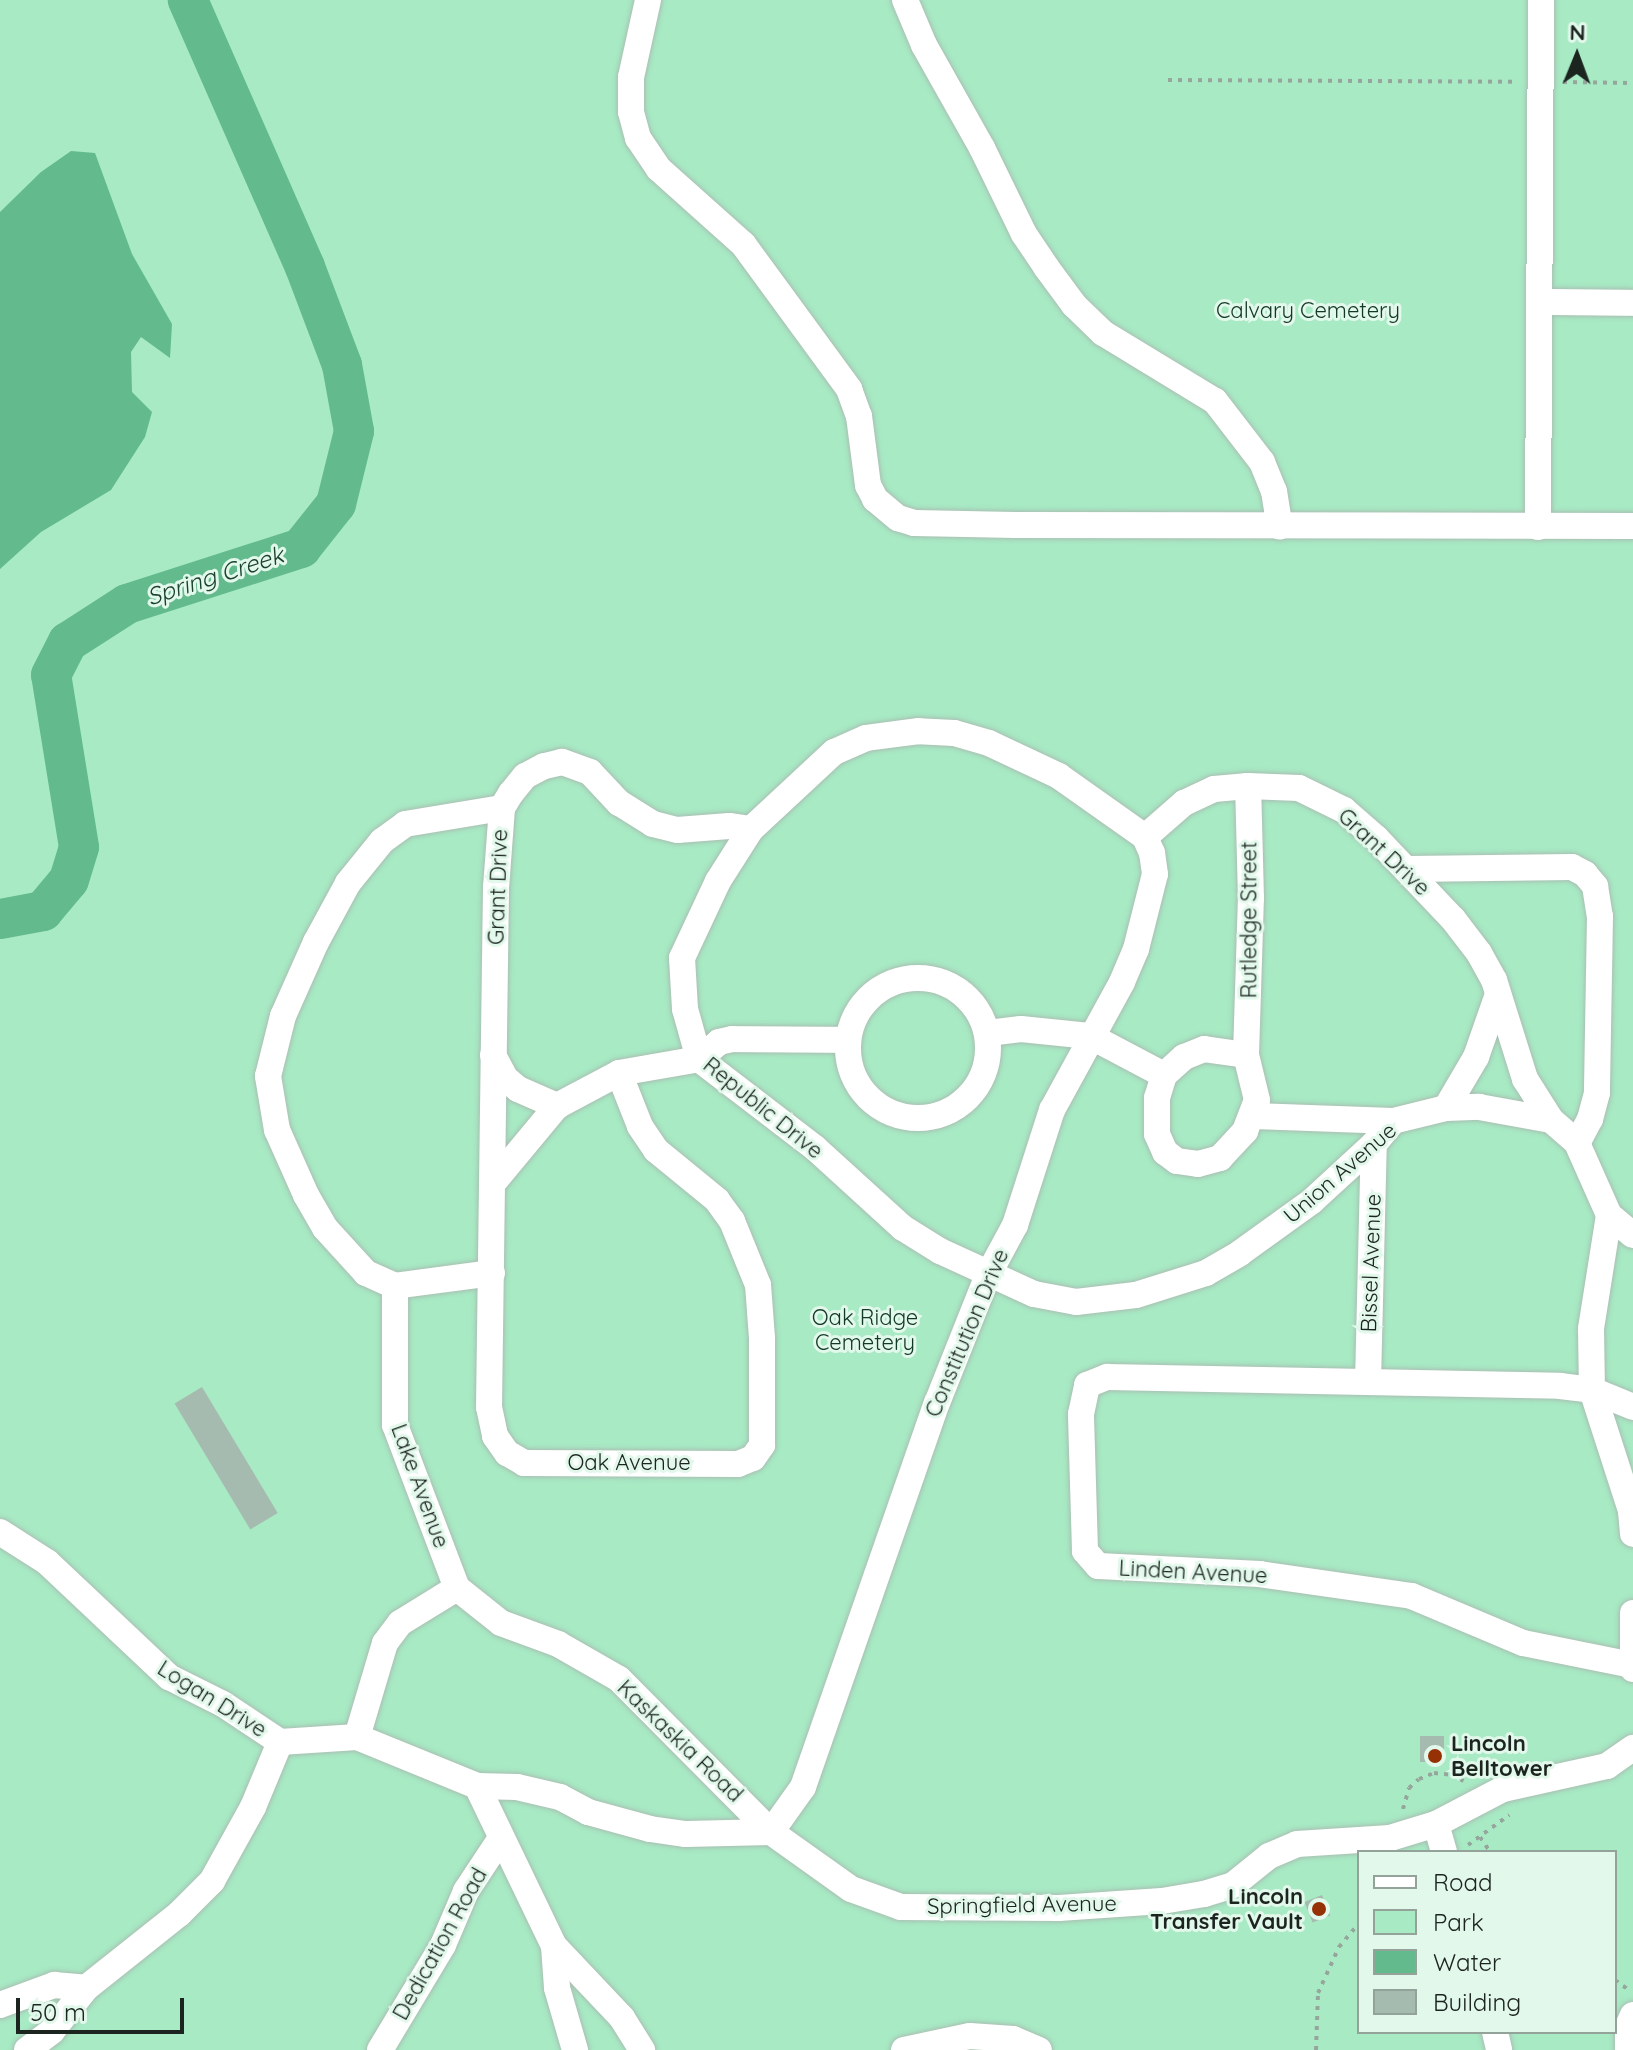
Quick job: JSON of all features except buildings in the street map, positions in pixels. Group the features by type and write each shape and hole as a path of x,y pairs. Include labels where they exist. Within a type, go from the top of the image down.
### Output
{"lane":[{"path":"648,0 631,77 631,112 638,138 659,169 743,244 849,389 859,416 868,485 884,507 914,523 1280,527 1633,526"},
{"path":"905,0 924,45 982,148 1024,234 1046,267 1074,305 1103,333 1215,401 1262,462 1274,491 1280,527"},
{"path":"1538,527 1541,0"},
{"path":"1541,302 1633,303"},
{"path":"751,829 834,752 866,738 919,731 954,733 989,743 1035,763 1095,799 1145,837"},
{"name":"Grant Drive","path":"507,1453 495,1436 489,1407 493,1055 498,838 502,808 525,776 544,766 562,762 590,772 619,803 653,824 677,830 729,826 751,829"},
{"name":"Grant Drive","path":"1145,837 1184,803 1214,789 1248,786 1299,788 1344,810 1408,869 1479,953 1494,980 1525,1079 1551,1120 1577,1143 1609,1215"},
{"name":"Rutledge Street","path":"1246,1055 1251,898 1248,786"},
{"path":"492,1273 395,1286 366,1273 343,1250 306,1195 277,1130 270,1099 272,1050 316,942 348,883 382,841 405,824 502,808"},
{"name":"Republic Drive","path":"751,829 718,881 682,958 685,1009 699,1059 815,1148 903,1228 988,1275"},
{"name":"Constitution Drive","path":"771,1832 803,1787 931,1417 988,1275 1019,1215 1052,1110 1122,982 1140,935 1155,874 1152,853 1145,837"},
{"path":"1408,869 1572,867 1585,874 1595,886 1600,916 1597,1093 1590,1119 1577,1143"},
{"path":"921,977 957,988 978,1009 988,1033 985,1072 973,1093 955,1109 936,1116 907,1117 887,1112 864,1093 850,1065 847,1040 856,1013 878,989 900,979 921,977"},
{"path":"1446,1108 1476,1057 1497,997"},
{"path":"988,1033 1021,1029 1090,1036 1164,1075"},
{"path":"493,1183 557,1106 619,1073 699,1059 719,1042 732,1039 847,1040"},
{"path":"1204,1049 1246,1055 1257,1100 1254,1116 1234,1146 1220,1158 1198,1164 1177,1161 1165,1152 1157,1134 1157,1098 1164,1075 1184,1057 1204,1049"},
{"path":"493,1055 505,1078 518,1089 557,1106"},
{"name":"Oak Avenue","path":"507,1453 524,1463 738,1464 753,1458 762,1445 762,1338 758,1285 747,1250 717,1200 656,1150 640,1126 619,1073"},
{"name":"Union Avenue","path":"988,1275 1034,1294 1076,1302 1106,1301 1174,1285 1206,1273 1276,1228 1312,1201 1374,1144 1393,1121 1446,1108 1479,1107 1551,1120"},
{"path":"1254,1116 1393,1121"},
{"name":"Bissel Avenue","path":"1368,1382 1374,1144"},
{"path":"1609,1215 1633,1235"},
{"path":"1609,1215 1591,1329 1592,1390 1631,1511 1633,1534"},
{"name":"Lake Avenue","path":"395,1286 395,1425 457,1588"},
{"name":"Linden Avenue","path":"1592,1390 1107,1377 1087,1385 1081,1414 1085,1551 1098,1566 1260,1574 1412,1596 1523,1643 1633,1667"},
{"path":"1592,1390 1633,1407"},
{"name":"Logan Drive","path":"1,1531 47,1562 169,1677 223,1704 280,1742 357,1737 477,1786"},
{"path":"357,1737 385,1643 400,1623 457,1588"},
{"name":"Kaskaskia Road","path":"457,1588 501,1623 558,1644 619,1679 771,1832"},
{"path":"1633,1613 1633,1667"},
{"path":"27,2050 52,2031 86,1988 179,1914 212,1881 253,1807 280,1742"},
{"path":"1443,1850 1436,1824 1503,1789 1607,1766 1633,1748"},
{"path":"642,2050 622,2018 554,1946 477,1786 517,1787 560,1797 588,1812 650,1829 686,1834 771,1832"},
{"name":"Springfield Avenue","path":"771,1832 851,1889 901,1907 1059,1908 1162,1901 1204,1894 1233,1885 1269,1856 1297,1844 1390,1838 1436,1824"},
{"name":"Dedication Road","path":"380,2050 443,1945 466,1891 501,1838"},
{"path":"554,1946 557,1988 575,2050"},
{"path":"0,2005 54,1985 86,1988"},
{"path":"1628,2050 1628,2026 1633,2015"},
{"path":"904,2050 970,2036 1013,2039 1039,2050"}],"path":[{"path":"1168,80 1633,83"},
{"path":"1406,1832 1403,1801 1419,1779 1434,1773 1452,1775 1484,1800"},
{"path":"1480,1837 1489,1850"},
{"path":"1316,2050 1318,1993 1339,1947 1357,1925"}],"green space":[{"name":"Oak Ridge Cemetery","path":"0,0 1633,0 1633,2050 0,2050"}],"water":[{"path":"71,151 95,153 132,254 172,324 170,358 141,337 131,352 132,392 152,412 145,437 111,490 41,532 0,569 0,212 41,172"}],"waterway":[{"name":"Spring Creek","path":"0,919 43,911 69,880 79,847 51,675 68,642 127,604 301,548 336,504 354,431 342,365 305,267 188,0"}],"place":[{"name":"Lincoln Belltower","path":"1435,1756"},
{"name":"Lincoln Transfer Vault","path":"1319,1909"}],"park label":[{"name":"Calvary Cemetery","path":"1308,311"}]}
